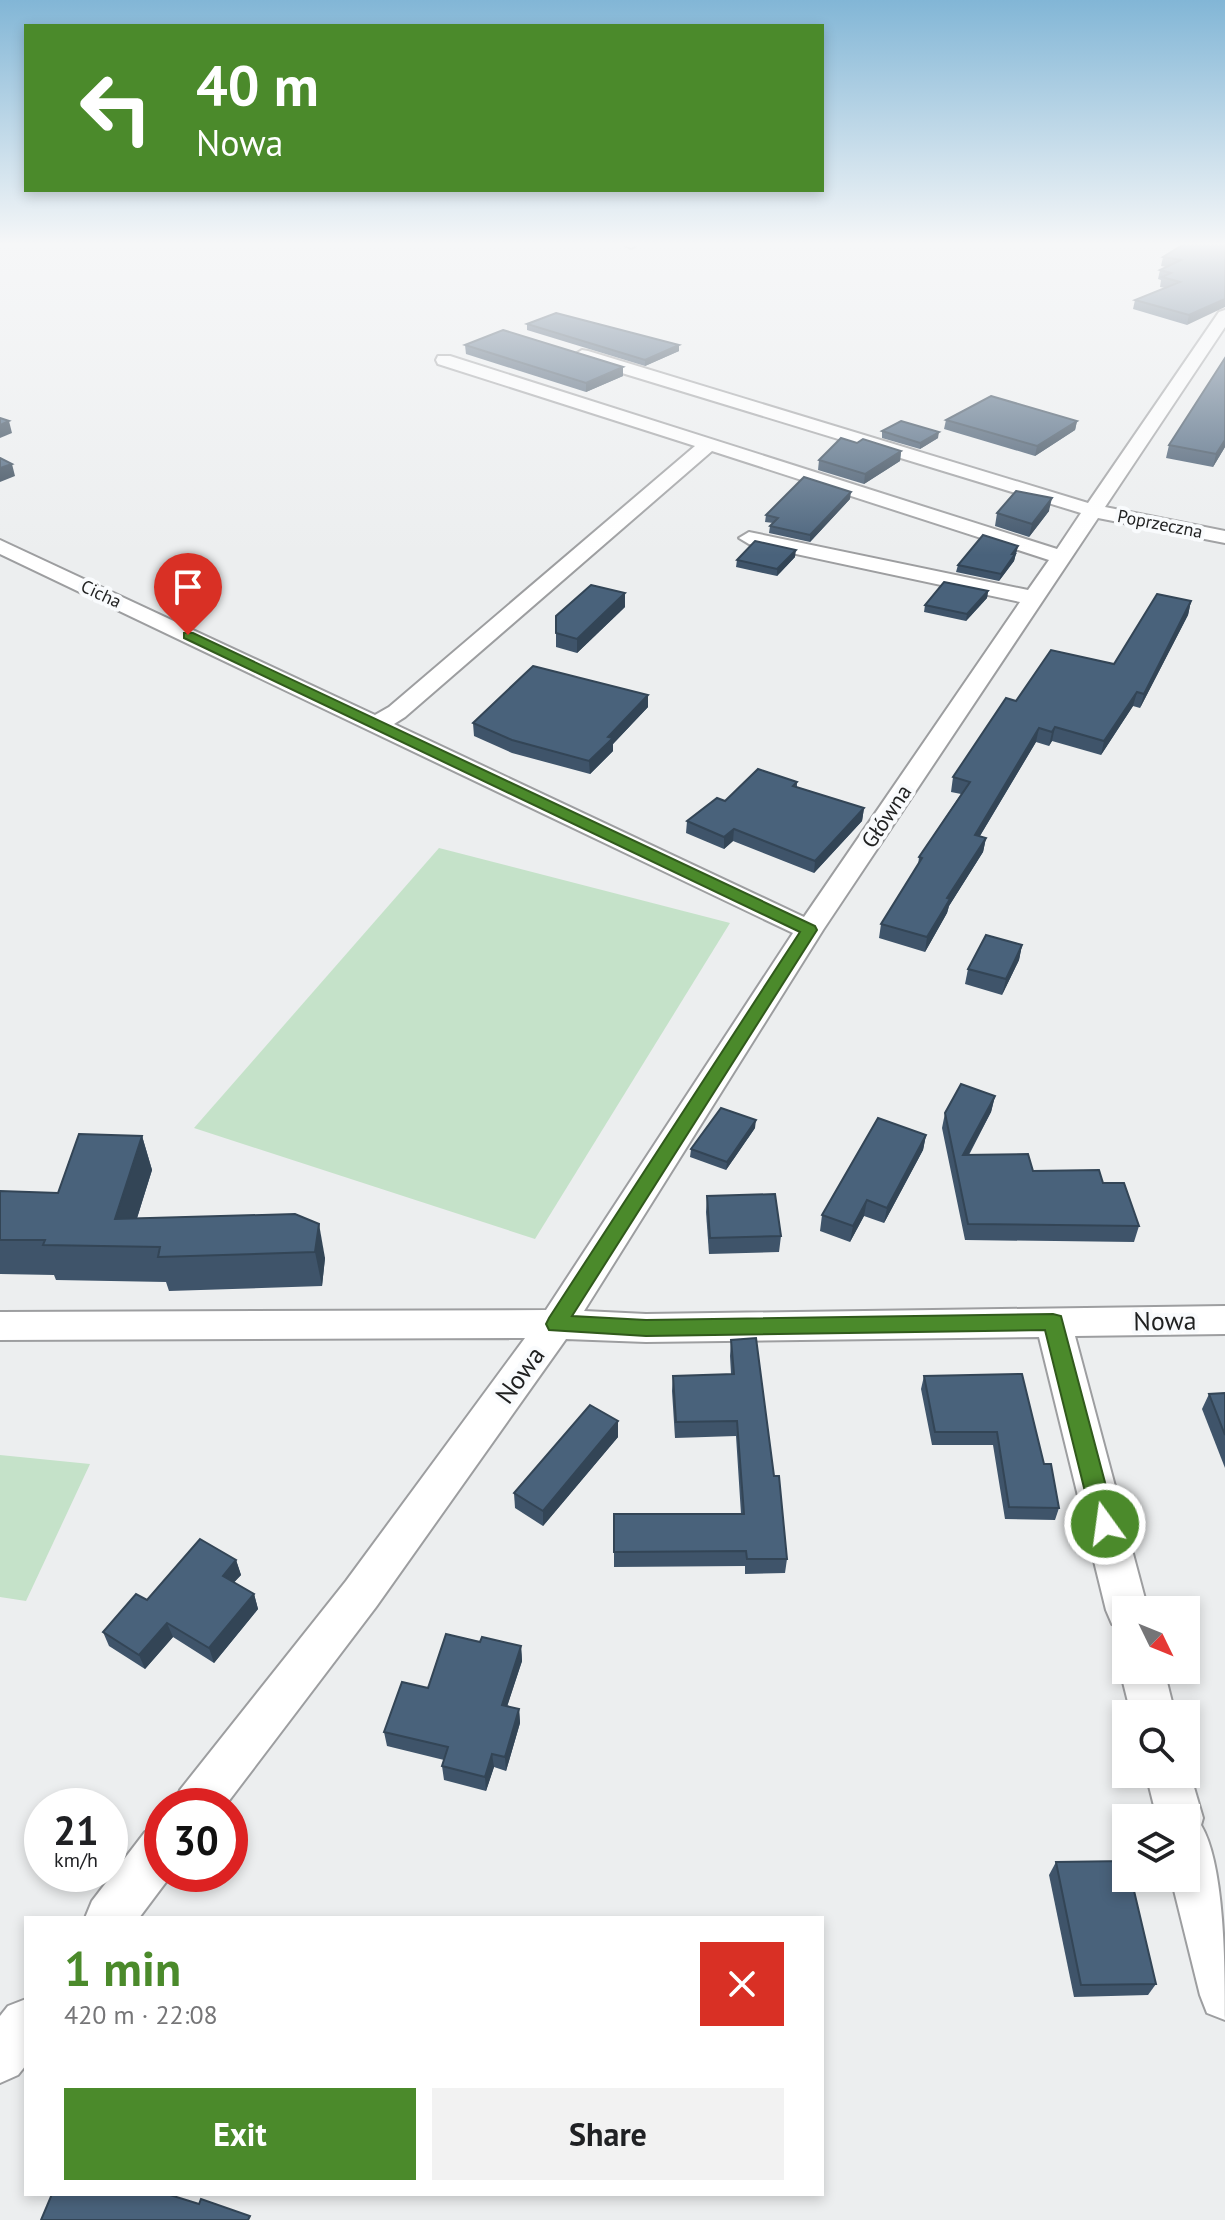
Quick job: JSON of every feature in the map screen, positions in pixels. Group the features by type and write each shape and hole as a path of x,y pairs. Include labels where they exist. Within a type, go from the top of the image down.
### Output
{"street":[{"name":"Główna","path":"556,1324 809,930 1203,348"},
{"name":"Poprzeczna","path":"566,350 1094,511 1225,537"},
{"path":"444,360 1061,557"},
{"path":"376,724 397,712 452,666 708,445"},
{"path":"749,538 1033,598"},
{"name":"Cicha","path":"0,546 809,930"},
{"name":"Nowa","path":"210,1788 361,1594 556,1324 646,1328 1225,1320"},
{"path":"1053,1322 1123,1596"},
{"path":"0,1326 556,1324"},
{"path":"111,1916 144,1872"},
{"path":"1199,1892 1225,1995"},
{"path":"0,2057 24,2027"}],"green space":[{"path":"439,848 730,923 535,1239 194,1128"},
{"path":"0,1455 90,1464 26,1601 0,1597"}],"building":[{"path":"473,348 560,348 623,367 586,383"},
{"path":"604,348 673,348 645,360"},
{"path":"1225,358 1225,440 1216,454 1169,445"},
{"path":"991,396 1077,421 1037,446 946,420"},
{"path":"901,421 939,432 920,443 882,431"},
{"path":"841,438 857,443 863,439 901,451 865,474 819,460"},
{"path":"0,458 12,464 0,468"},
{"path":"804,477 851,492 810,535 770,526 778,518 766,515"},
{"path":"1016,491 1052,498 1032,524 997,513"},
{"path":"983,535 1018,546 1001,574 958,565"},
{"path":"755,541 796,550 777,569 737,560"},
{"path":"944,582 988,591 967,614 925,605"},
{"path":"591,585 625,593 577,639 556,633 556,616"},
{"path":"1157,594 1191,601 1144,694 1137,692 1104,741 1055,727 1052,732 1039,728 975,835 986,838 947,898 950,899 927,937 881,924 922,858 919,857 970,782 953,777 1006,698 1016,701 1051,650 1114,664"},
{"path":"533,666 648,695 608,737 613,738 589,761 512,740 473,723"},
{"path":"758,769 797,782 793,786 864,808 815,861 734,829 724,837 687,821 717,798 725,801"},
{"path":"986,935 1022,945 1006,979 968,969"},
{"path":"961,1084 995,1096 963,1155 1028,1154 1033,1171 1099,1170 1103,1183 1124,1183 1139,1226 968,1224 945,1113"},
{"path":"721,1108 756,1120 727,1162 691,1149"},
{"path":"878,1118 926,1135 887,1208 867,1200 853,1226 822,1215"},
{"path":"79,1134 142,1136 115,1219 295,1214 319,1224 315,1252 158,1257 160,1247 43,1245 45,1240 0,1240 0,1191 58,1193"},
{"path":"775,1194 781,1236 710,1238 707,1196"},
{"path":"756,1338 774,1476 779,1476 787,1559 747,1559 746,1551 614,1552 614,1514 744,1514 737,1421 676,1422 673,1376 734,1374 731,1340"},
{"path":"1022,1374 1044,1464 1051,1464 1059,1508 1009,1507 997,1432 935,1432 924,1376"},
{"path":"1225,1393 1225,1435 1209,1394"},
{"path":"590,1405 618,1421 543,1511 514,1493"},
{"path":"200,1539 236,1560 223,1576 254,1594 209,1648 167,1623 139,1655 103,1632 136,1594 147,1600"},
{"path":"446,1634 480,1642 482,1637 521,1646 502,1705 519,1709 505,1757 492,1754 485,1777 442,1766 448,1747 384,1732 402,1682 428,1688"},
{"path":"1112,1861 1112,1892 1134,1892 1156,1984 1081,1985 1056,1862"},
{"path":"51,2196 173,2196 199,2204 201,2199 250,2216 248,2220 41,2220"}],"route":[{"path":"188,635 809,930 556,1324 646,1328 1053,1322 1105,1524"}]}
